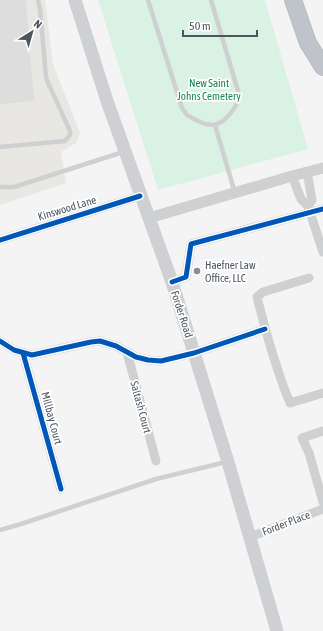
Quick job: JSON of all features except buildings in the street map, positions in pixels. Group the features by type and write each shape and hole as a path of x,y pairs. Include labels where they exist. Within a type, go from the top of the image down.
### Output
{"highway":[{"path":"294,0 308,43 323,67"}],"main road":[{"name":"Forder Road","path":"74,0 124,151 172,282 228,462 277,631"}],"street":[{"path":"149,218 323,168"},
{"path":"307,172 312,200 309,209"},
{"path":"292,176 301,199 309,209 323,252"},
{"name":"Kinswood Lane","path":"0,240 140,196"},
{"path":"172,282 186,277 191,244 309,209 323,209"},
{"path":"309,278 263,292 257,297 282,386 290,403 323,394"},
{"path":"0,341 14,350 32,355 100,341 116,346 136,357 161,361 194,353 265,329"},
{"name":"Saltash Court","path":"127,352 156,461"},
{"name":"Millbay Court","path":"23,353 61,490"},
{"path":"323,431 302,438 309,453 323,502"},
{"name":"Forder Place","path":"250,537 323,509"}],"lane":[{"path":"0,147 65,141 70,136 70,131 46,77 38,0"},
{"path":"148,0 182,108 187,115 196,120 205,124 215,125 223,121 230,114 236,104 238,91 212,0"},
{"path":"215,125 235,193"},
{"path":"0,187 14,187 124,151"},
{"path":"0,530 156,479 228,462"}],"shaded area":[{"path":"0,0 45,0 53,64 80,133 76,143 61,152 66,183 0,205"}],"green space":[{"name":"New Saint Johns Cemetery","path":"98,0 265,0 308,149 158,190"}],"cycle path":[{"path":"0,240 140,196"},
{"path":"172,282 186,277 191,244 323,209"},
{"path":"0,341 14,350 32,355 100,341 116,346 136,357 161,361 194,353 265,329"},
{"path":"23,353 61,489"}],"place":[{"name":"Haefner Law Office, LLC","path":"197,271"}]}
